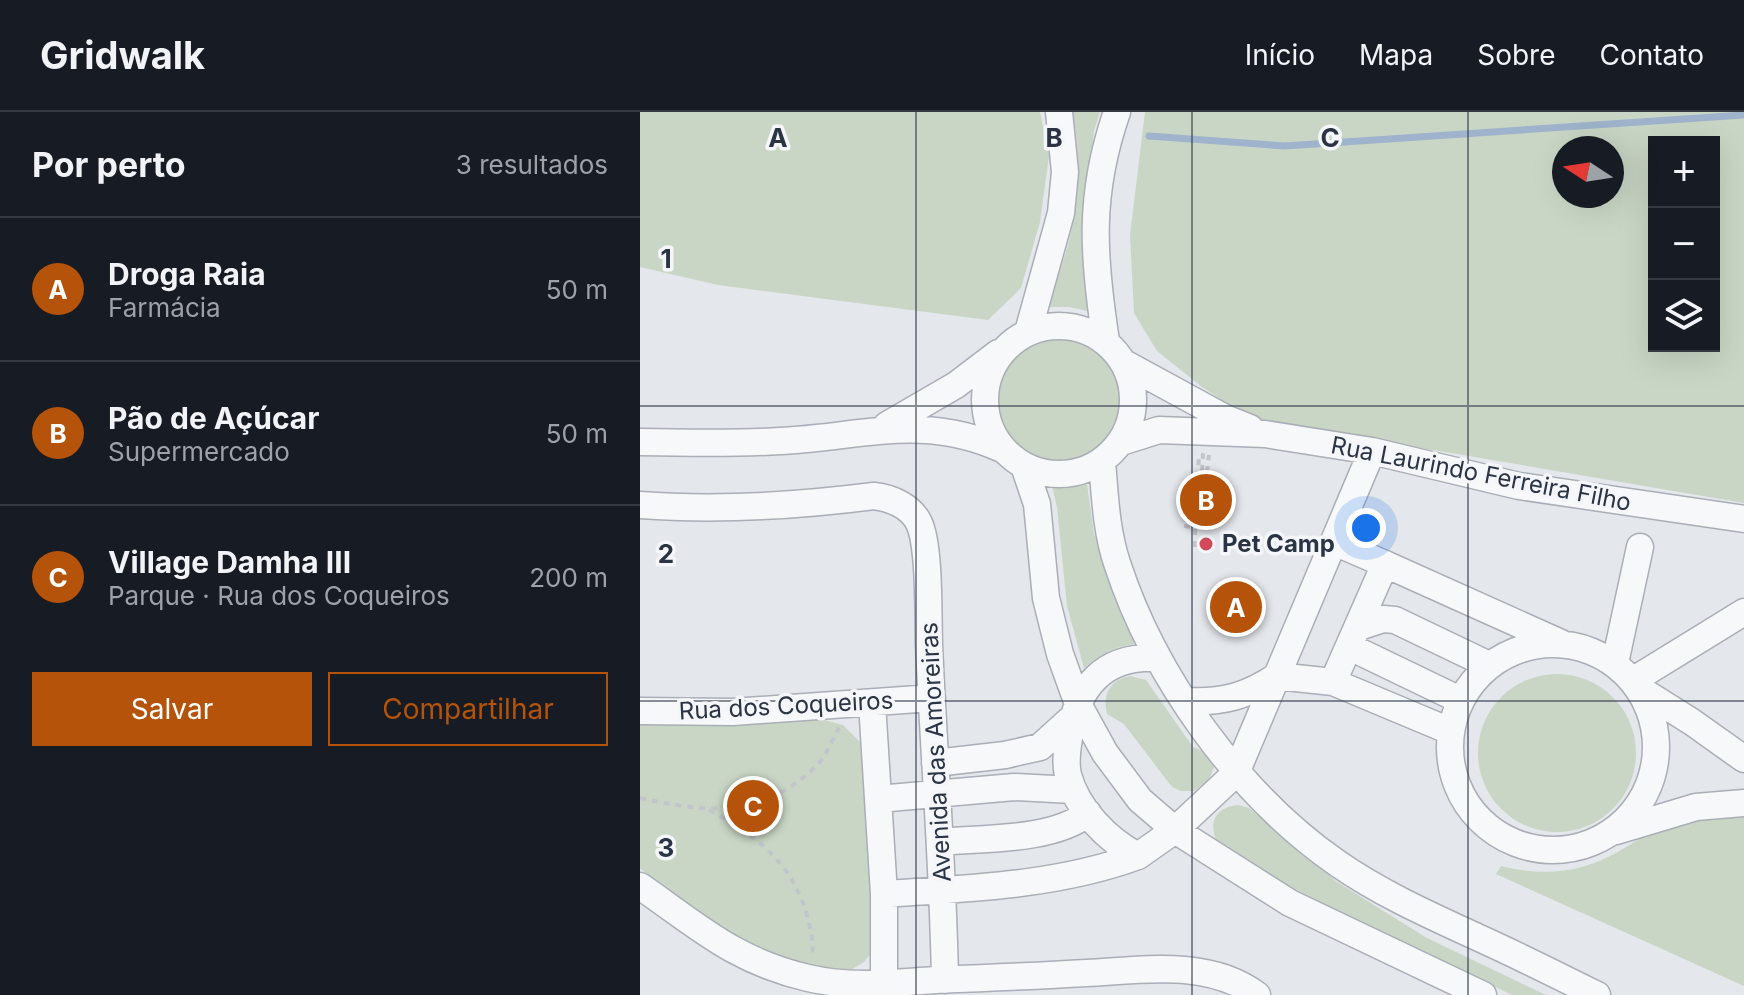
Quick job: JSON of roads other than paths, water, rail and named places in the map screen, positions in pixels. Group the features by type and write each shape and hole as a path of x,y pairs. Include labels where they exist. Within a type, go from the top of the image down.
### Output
{"street":[{"path":"1028,332 1061,213 1065,172 1059,112"},
{"path":"1106,341 1097,282 1095,227 1098,176 1117,112"},
{"path":"640,442 782,441 916,428 963,433 1002,449 1024,466 1050,474 1077,473 1102,461 1121,442 1132,416 1133,389 1124,363 1106,341 1081,328 1054,325 1028,332 921,408 877,431"},
{"path":"1002,449 988,425 984,398 990,371 1005,348"},
{"name":"Rua Laurindo Ferreira Filho","path":"1124,363 1225,418 1265,434"},
{"name":"Rua Laurindo Ferreira Filho","path":"1121,442 1159,430 1265,434 1372,451 1519,486 1744,519"},
{"path":"884,894 1058,879 1099,871 1138,856 1175,830 1236,773 1372,451"},
{"path":"1102,461 1107,522 1117,564 1158,658 1236,773 1303,837 1337,864 1416,908 1597,995"},
{"path":"1024,466 1037,504 1046,598 1075,711 1140,800 1175,830 1290,903 1483,995"},
{"name":"Avenida das Amoreiras","path":"640,505 696,509 766,507 874,496 900,504 919,524 926,562 944,890 945,980"},
{"path":"1334,542 1561,643 1589,649 1744,759"},
{"path":"1616,831 1642,801 1656,764 1654,724 1628,677 1640,547"},
{"path":"1333,682 1385,564"},
{"path":"1628,677 1744,612"},
{"path":"1355,637 1383,619 1395,620 1489,665"},
{"path":"1355,637 1460,700"},
{"path":"1561,643 1523,647 1489,665 1460,700 1450,731 1453,778 1472,814 1502,840 1541,852 1580,849 1616,831 1696,807 1744,803"},
{"path":"935,763 1005,755 1040,747 1075,711 1101,673 1118,662 1138,657 1158,658"},
{"path":"1186,701 1234,699 1257,690 1277,676 1333,682 1450,731"},
{"name":"Rua dos Coqueiros","path":"640,711 872,708 932,698"},
{"path":"872,708 884,894 884,983"},
{"path":"1075,711 1066,763 1073,790 1088,813 1119,846 1138,856"},
{"path":"878,799 1014,787 1073,790"},
{"path":"940,842 1051,830 1072,824 1088,813"},
{"path":"640,886 729,950 770,968 810,979 840,984 1138,970 1192,971 1235,980 1257,995"}],"waterway":[{"path":"1149,136 1285,146 1744,115"}],"place":[{"name":"Pão de Açúcar","path":"1206,500"},
{"name":"Pet Camp","path":"1206,544"},
{"name":"Droga Raia","path":"1236,607"},
{"name":"Village Damha III","path":"753,806"}]}
